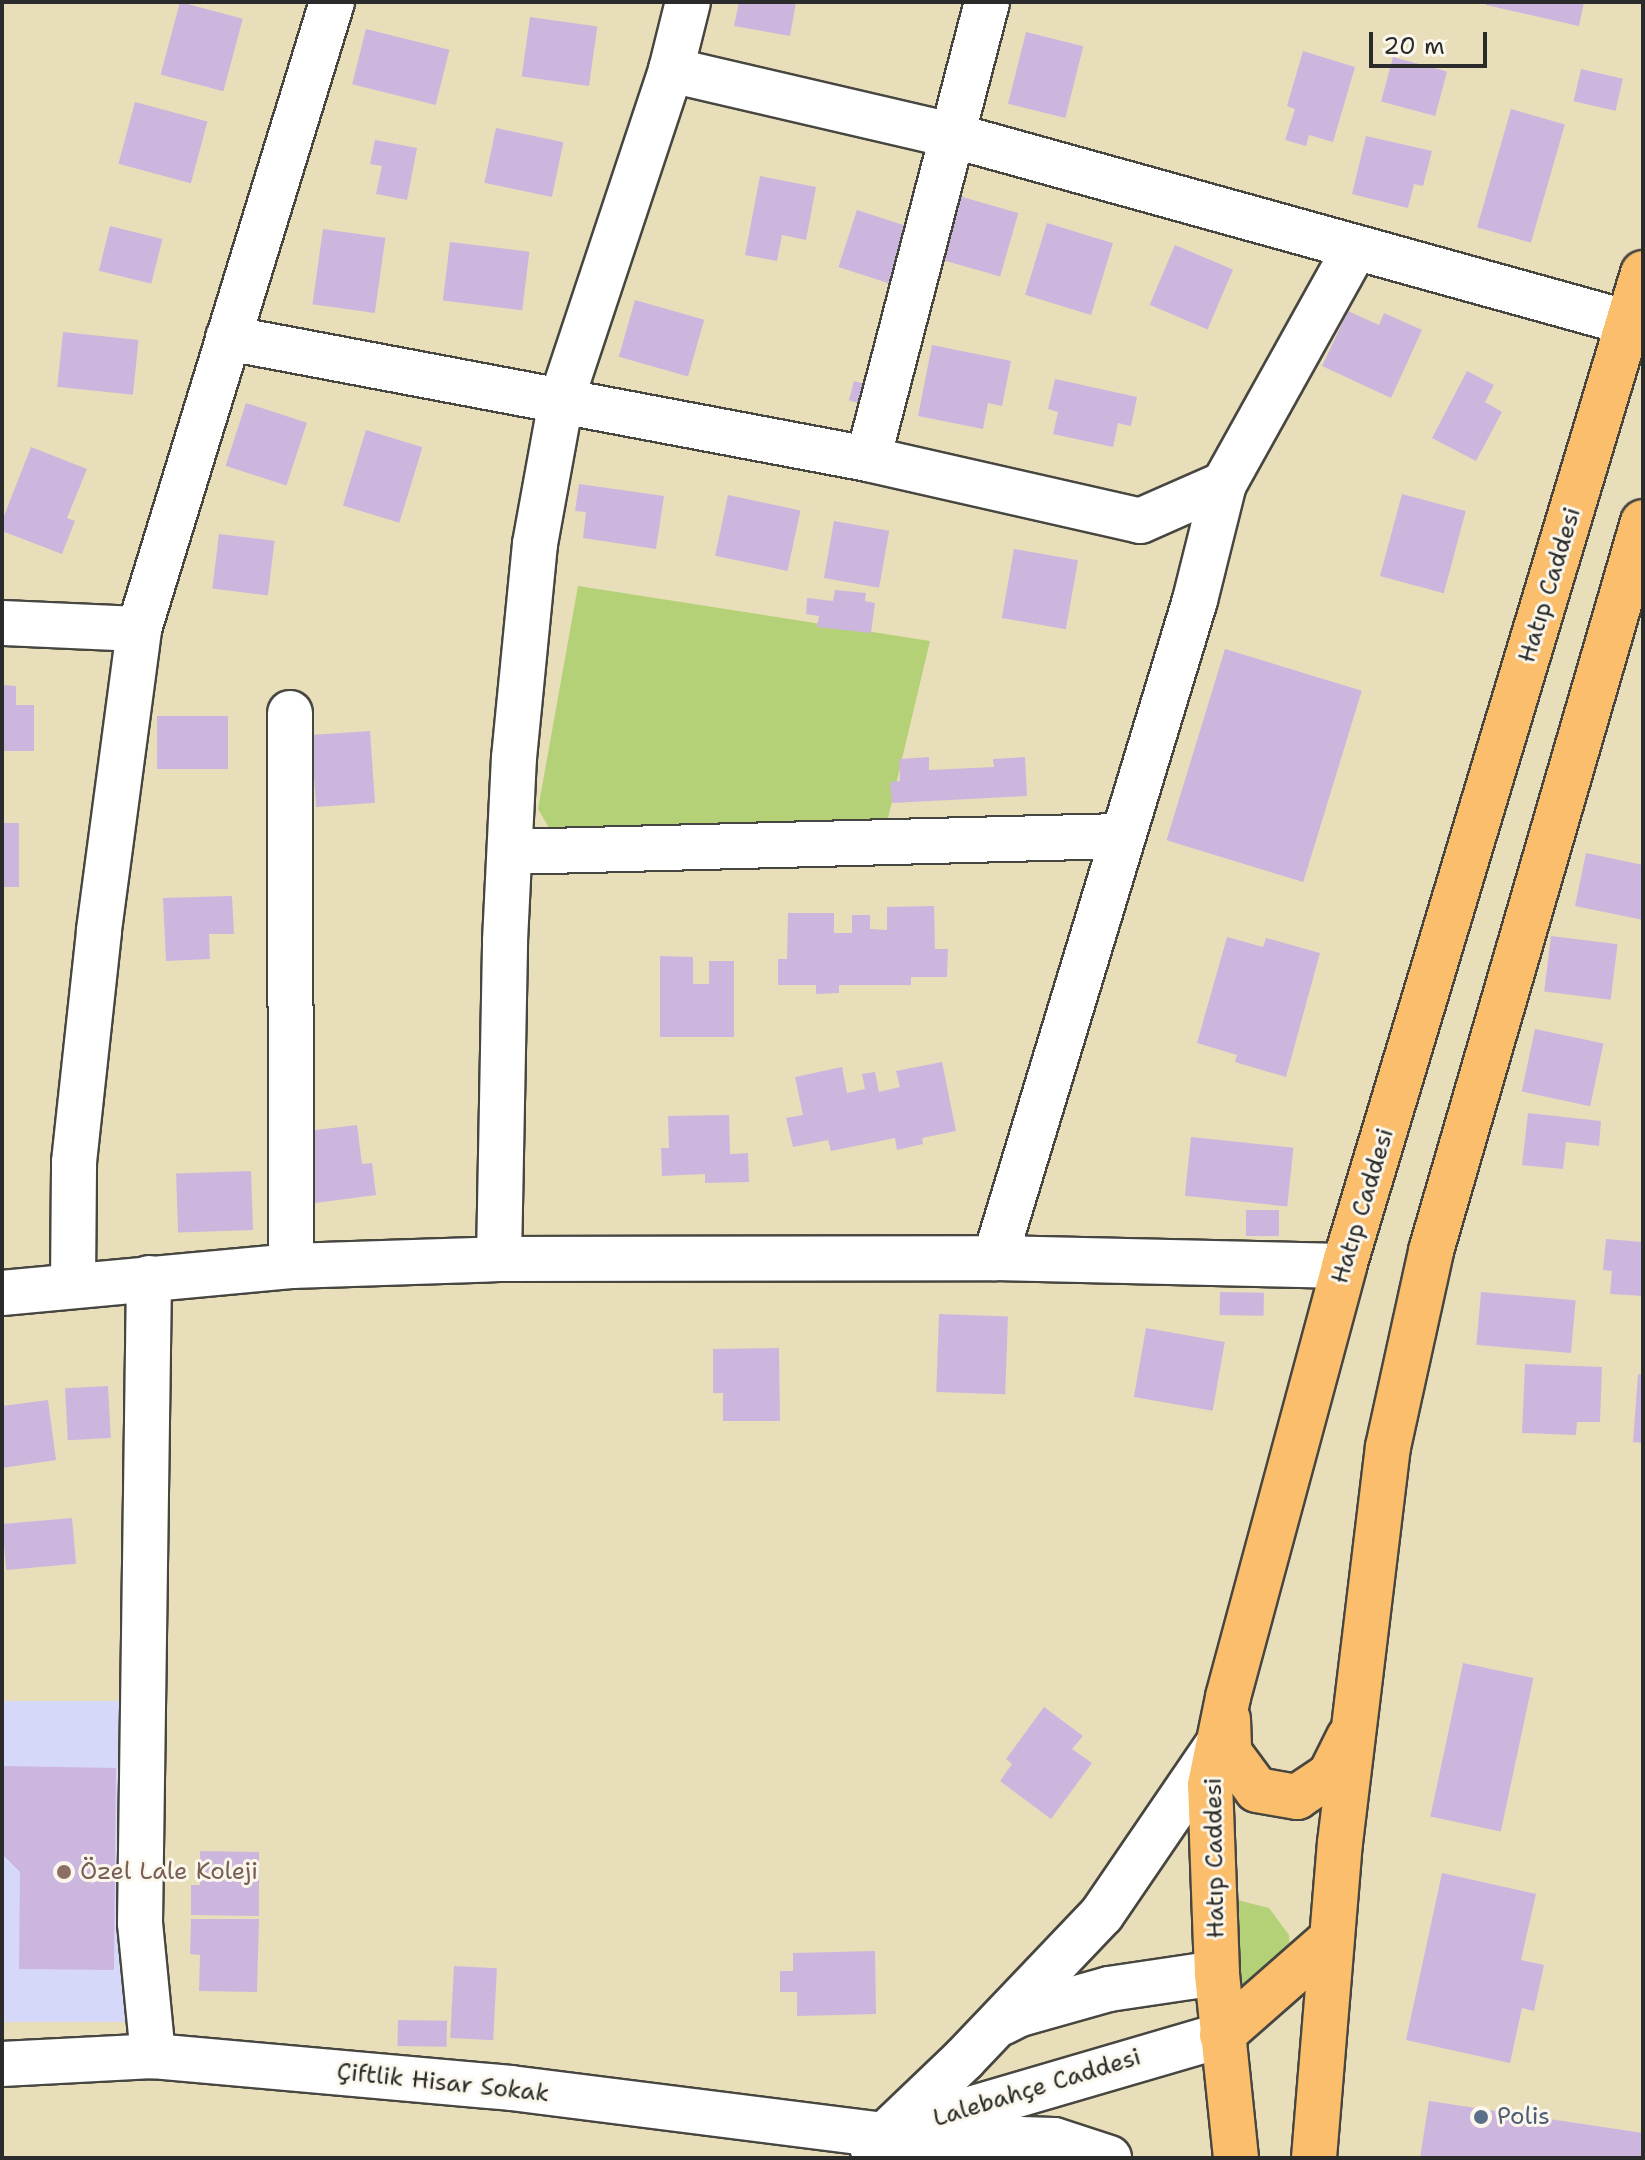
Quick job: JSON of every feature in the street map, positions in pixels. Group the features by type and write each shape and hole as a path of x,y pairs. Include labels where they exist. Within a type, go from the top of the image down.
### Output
{"main road":[{"name":"Hatıp Caddesi","path":"1236,2158 1217,1973 1210,1785 1228,1697 1344,1266 1643,273"},
{"path":"1314,2158 1330,1940 1388,1447 1431,1251 1630,616 1643,522"},
{"path":"1228,1697 1229,1752 1257,1790 1297,1797 1330,1775 1354,1725"},
{"path":"1222,2035 1330,1940"}],"street":[{"path":"73,1284 74,1162 99,930 139,629 332,2"},
{"path":"499,1259 514,758 535,544 561,401 671,70 688,2"},
{"path":"868,459 987,2"},
{"path":"671,70 951,135 1629,323"},
{"path":"995,1258 1195,600 1224,484 1355,249"},
{"path":"228,338 868,459 1140,521 1224,484"},
{"path":"2,623 139,629"},
{"path":"290,713 291,1266"},
{"path":"510,852 1123,836"},
{"path":"2,1293 291,1266 499,1259 995,1258 1344,1266"},
{"path":"149,1278 140,1923 153,2056"},
{"path":"872,2146 993,2028 1102,1914 1218,1744"},
{"path":"993,2028 1020,2014 1109,1989 1217,1973"},
{"name":"Lalebahçe Caddesi","path":"872,2146 1222,2035"},
{"name":"Çiftlik Hisar Sokak","path":"2,2064 153,2056 511,2088 872,2146 1054,2140 1109,2158"}],"shaded area":[{"name":"Özel Lale Koleji","path":"2,1701 125,1701 125,2022 2,2022"}],"green space":[{"path":"578,586 930,641 887,822 552,833 538,809"},
{"path":"1237,1900 1269,1908 1289,1935 1290,1951 1249,1998 1195,1970 1191,1954 1198,1923 1222,1903"}],"building":[{"path":"180,2 243,19 223,91 161,74"},
{"path":"739,2 796,2 790,36 734,26"},
{"path":"1486,2 1584,2 1579,26 1486,5"},
{"path":"530,17 597,26 589,86 522,76"},
{"path":"366,29 449,50 436,105 352,84"},
{"path":"1026,32 1083,46 1065,118 1008,104"},
{"path":"1303,51 1355,67 1333,142 1309,135 1306,146 1285,140 1295,109 1287,106"},
{"path":"1393,57 1447,71 1435,116 1381,101"},
{"path":"1581,69 1623,79 1615,111 1574,101"},
{"path":"135,102 207,121 191,183 118,164"},
{"path":"1511,109 1565,124 1531,243 1477,227"},
{"path":"496,128 563,142 552,197 484,183"},
{"path":"1366,136 1432,151 1423,186 1414,184 1408,208 1352,194"},
{"path":"375,140 417,148 407,200 376,194 382,166 370,164"},
{"path":"760,176 816,187 806,240 782,235 777,261 745,255"},
{"path":"952,194 1018,213 1000,276 934,257"},
{"path":"857,210 909,227 891,284 838,267"},
{"path":"1047,223 1113,243 1091,315 1025,295"},
{"path":"110,226 162,239 151,284 99,271"},
{"path":"323,229 385,238 375,313 312,304"},
{"path":"450,242 529,252 522,310 443,301"},
{"path":"1175,245 1233,270 1208,329 1150,305"},
{"path":"635,300 704,320 688,377 619,357"},
{"path":"1348,311 1379,325 1384,313 1422,330 1391,398 1322,366"},
{"path":"63,332 139,340 133,395 57,387"},
{"path":"932,345 1011,361 1002,406 988,403 983,429 918,416"},
{"path":"1467,371 1494,385 1485,402 1502,412 1476,461 1432,438"},
{"path":"1055,379 1137,397 1131,426 1118,423 1113,447 1053,434 1058,412 1048,409"},
{"path":"854,381 869,385 864,404 849,400"},
{"path":"246,403 307,423 286,486 226,466"},
{"path":"366,430 422,447 399,523 343,506"},
{"path":"31,447 87,469 67,518 75,521 62,554 2,531 2,521"},
{"path":"579,484 664,496 656,549 583,538 586,512 575,511"},
{"path":"1402,494 1466,511 1444,593 1380,576"},
{"path":"728,495 800,510 787,571 715,556"},
{"path":"834,521 889,531 879,588 824,578"},
{"path":"219,534 275,541 268,595 212,589"},
{"path":"1014,549 1078,560 1066,629 1002,618"},
{"path":"835,590 866,593 865,601 875,603 871,633 817,627 819,616 806,614 807,598 833,601"},
{"path":"1225,649 1362,691 1303,882 1167,840"},
{"path":"2,685 16,686 16,705 34,705 34,751 2,751"},
{"path":"157,716 228,716 228,769 157,769"},
{"path":"370,731 375,803 316,807 311,735"},
{"path":"929,757 929,770 994,767 993,759 1025,757 1027,796 892,803 890,782 900,781 899,759"},
{"path":"2,823 19,823 19,887 2,887"},
{"path":"1586,853 1643,865 1643,920 1575,906"},
{"path":"232,896 234,934 209,934 210,959 166,961 163,898"},
{"path":"934,906 935,949 948,949 947,977 911,977 911,985 839,985 839,993 816,994 816,985 778,985 778,959 787,959 788,913 834,913 834,933 852,933 852,915 870,915 870,929 887,930 887,907"},
{"path":"1551,936 1618,944 1611,1000 1544,992"},
{"path":"1227,937 1263,947 1266,938 1320,953 1286,1077 1235,1062 1237,1055 1197,1043"},
{"path":"660,956 693,957 693,984 709,984 709,961 734,961 734,1037 660,1037"},
{"path":"1535,1029 1603,1044 1590,1106 1522,1092"},
{"path":"942,1062 956,1131 922,1138 923,1144 897,1150 895,1138 831,1151 828,1140 793,1147 786,1118 803,1115 795,1077 842,1067 847,1093 865,1089 862,1074 875,1072 879,1092 900,1087 896,1071"},
{"path":"1528,1113 1601,1121 1599,1146 1566,1142 1563,1169 1522,1165"},
{"path":"729,1115 730,1154 748,1153 749,1182 705,1183 705,1174 662,1176 661,1148 669,1148 668,1116"},
{"path":"357,1125 362,1164 372,1163 376,1195 315,1203 307,1131"},
{"path":"1191,1137 1293,1148 1287,1206 1185,1196"},
{"path":"251,1171 253,1230 178,1233 176,1174"},
{"path":"1246,1210 1279,1210 1279,1236 1246,1236"},
{"path":"1606,1239 1643,1242 1643,1296 1610,1294 1612,1271 1603,1270"},
{"path":"1220,1292 1264,1293 1264,1316 1220,1315"},
{"path":"1481,1292 1576,1300 1571,1353 1476,1345"},
{"path":"939,1314 1008,1316 1005,1394 936,1392"},
{"path":"1146,1328 1225,1342 1213,1411 1134,1397"},
{"path":"779,1348 780,1421 723,1421 723,1393 713,1393 713,1349"},
{"path":"1525,1364 1602,1367 1600,1422 1577,1422 1576,1435 1522,1433"},
{"path":"1638,1374 1643,1375 1643,1443 1633,1442"},
{"path":"108,1386 111,1438 68,1440 65,1388"},
{"path":"48,1400 56,1460 2,1468 2,1406"},
{"path":"72,1518 76,1564 6,1570 2,1524"},
{"path":"1463,1663 1533,1678 1501,1832 1430,1817"},
{"path":"1044,1707 1083,1736 1072,1749 1092,1763 1051,1819 1000,1781 1012,1764 1006,1759"},
{"path":"2,1766 116,1768 114,1970 19,1969 20,1872 2,1854"},
{"path":"200,1851 259,1852 259,1916 191,1915 191,1885 200,1885"},
{"path":"1442,1873 1536,1894 1521,1960 1544,1965 1534,2011 1522,2008 1510,2063 1406,2040"},
{"path":"191,1919 259,1919 257,1992 199,1991 200,1955 190,1954"},
{"path":"875,1951 876,2014 797,2016 797,1992 780,1992 780,1971 793,1971 793,1953"},
{"path":"454,1966 497,1968 493,2040 450,2038"},
{"path":"398,2020 447,2021 447,2047 398,2046"},
{"name":"Polis","path":"1429,2101 1643,2133 1641,2158 1420,2158"}],"place":[{"name":"Özel Lale Koleji","path":"64,1872"},
{"name":"Polis","path":"1481,2117"}]}
